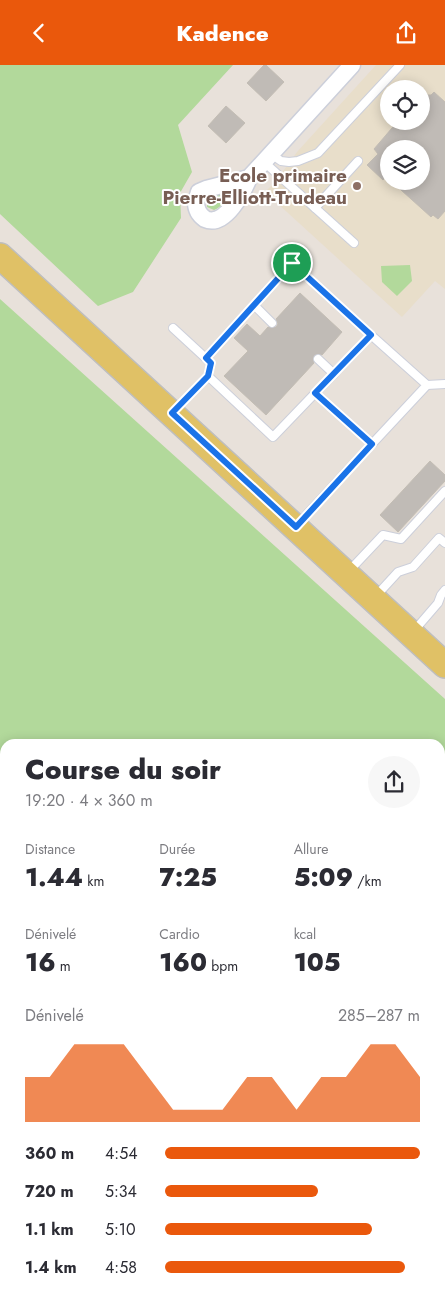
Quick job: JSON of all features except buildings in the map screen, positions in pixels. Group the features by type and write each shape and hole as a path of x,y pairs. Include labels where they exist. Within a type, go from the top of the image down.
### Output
{"main road":[{"path":"0,256 445,665"}],"street":[{"path":"249,178 352,65"}],"lane":[{"path":"267,158 289,162 298,161 318,153 400,65"},
{"path":"267,158 315,208 354,243"},
{"path":"315,208 358,161"},
{"path":"206,358 292,263 427,385"},
{"path":"254,305 272,323"},
{"path":"172,413 208,376 211,363 173,328"},
{"path":"208,376 274,437 371,335"},
{"path":"318,359 334,374"},
{"path":"296,527 427,385 445,384"},
{"path":"315,393 372,444"},
{"path":"346,574 383,535 401,539 445,491"},
{"path":"374,599 398,573 413,567 439,537 445,543"},
{"path":"411,634 438,603 445,590"}],"shaded area":[{"name":"Ecole primaire Pierre-Elliott-Trudeau","path":"376,65 445,65 445,289 435,281 402,317 265,192 276,181 297,152"}],"green space":[{"path":"0,65 233,65 178,125 192,172 180,193 181,218 133,292 98,306 0,214"},
{"path":"230,191 233,192 219,207 214,210 207,207 209,197"},
{"path":"410,265 412,281 397,296 382,282 381,266"},
{"path":"0,299 445,699 445,739 0,739"}],"place":[{"name":"Ecole primaire Pierre-Elliott-Trudeau","path":"357,186"}],"route":[{"path":"292,263 371,335 315,393 372,444 296,527 172,413 208,376 211,363 206,358 292,263"}]}
